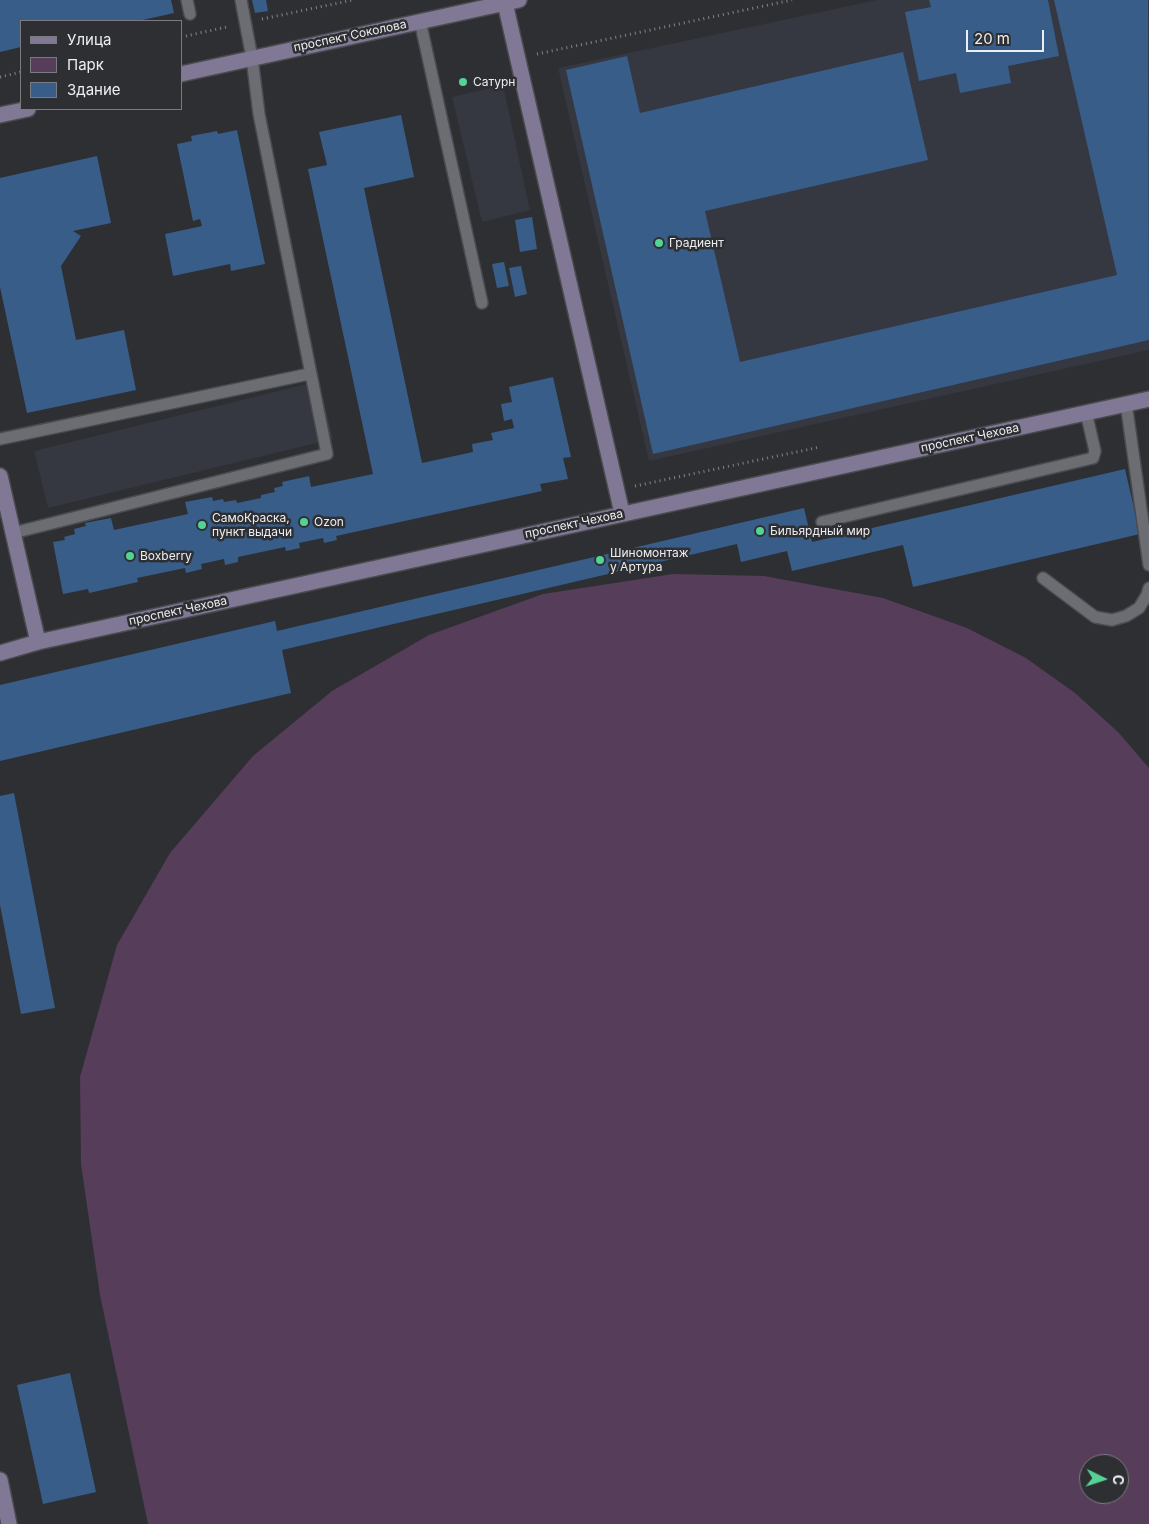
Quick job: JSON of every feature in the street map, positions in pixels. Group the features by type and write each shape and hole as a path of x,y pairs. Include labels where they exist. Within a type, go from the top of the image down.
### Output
{"main road":[{"name":"проспект Соколова","path":"182,74 512,1"},
{"path":"512,1 622,513"},
{"path":"0,115 23,110"},
{"name":"проспект Чехова","path":"0,653 38,642 1149,398"},
{"path":"0,476 3,500 13,533 38,642"},
{"path":"0,1480 9,1524"}],"lane":[{"path":"187,0 190,14"},
{"path":"13,533 327,454 309,374 254,87 252,58 240,0"},
{"path":"420,21 482,303"},
{"path":"0,439 309,374"},
{"path":"1126,404 1149,564"},
{"path":"822,522 1093,458 1095,451 1086,412"},
{"path":"1043,578 1095,617 1112,620 1126,616 1139,608 1149,588"}],"path":[{"path":"182,37 353,0"},
{"path":"539,62 537,53 792,0"},
{"path":"0,77 20,72"}],"shaded area":[{"path":"877,0 1149,0 1149,350 649,461 558,68"},
{"path":"503,85 530,210 482,222 452,97"},
{"path":"319,381 333,439 48,508 34,451"}],"green space":[{"path":"673,574 764,576 883,598 967,628 1026,658 1075,693 1118,732 1149,768 1149,1524 148,1524 100,1295 81,1164 80,1077 117,945 170,853 253,756 332,691 429,635 543,594"}],"building":[{"path":"0,0 171,0 174,13 142,20 20,20 20,47 0,52"},
{"path":"252,0 266,0 268,11 255,13"},
{"path":"929,0 1048,0 1059,56 1008,66 1011,83 960,93 956,73 919,81 905,12 931,7"},
{"name":"Градиент","path":"1054,0 1148,0 1149,340 653,454 566,70 627,56 640,113 903,52 928,160 705,211 740,362 1117,275"},
{"path":"401,115 414,177 364,188 422,463 473,452 472,444 493,440 491,433 514,428 512,419 504,421 501,404 512,402 509,387 553,377 571,457 563,458 568,479 540,484 542,491 336,536 337,540 324,543 323,538 299,543 300,548 286,551 285,547 238,557 238,562 225,565 224,559 201,564 202,569 186,573 185,568 137,578 138,582 89,593 88,589 63,594 53,542 65,540 64,537 75,534 74,529 86,526 85,523 111,518 114,530 188,514 185,502 212,497 213,501 223,499 224,502 236,500 237,503 261,498 261,495 275,492 274,488 283,486 282,482 309,476 311,487 373,474 308,169 327,165 319,132"},
{"path":"237,130 265,264 231,271 230,264 173,276 165,234 202,226 200,219 193,221 177,144 192,141 191,136 217,131 218,134"},
{"path":"97,156 111,223 73,231 81,236 61,266 76,340 124,330 136,390 27,413 0,287 0,178"},
{"path":"532,217 537,249 520,252 515,220"},
{"path":"504,262 509,286 497,288 492,264"},
{"path":"521,266 527,294 515,297 509,268"},
{"path":"1125,469 1140,534 913,587 903,545 792,571 787,551 741,562 737,544 282,650 291,693 0,761 0,685 275,621 277,631 804,508 812,542"},
{"path":"14,793 55,1008 21,1014 0,905 0,796"},
{"path":"70,1373 96,1492 43,1504 17,1385"}],"place":[{"name":"Сатурн","path":"463,82"},
{"name":"Градиент","path":"659,243"},
{"name":"Ozon","path":"304,522"},
{"name":"СамоКраска, пункт выдачи","path":"202,525"},
{"name":"Бильярдный мир","path":"760,531"},
{"name":"Boxberry","path":"130,556"},
{"name":"Шиномонтаж у Артура","path":"600,560"}]}
